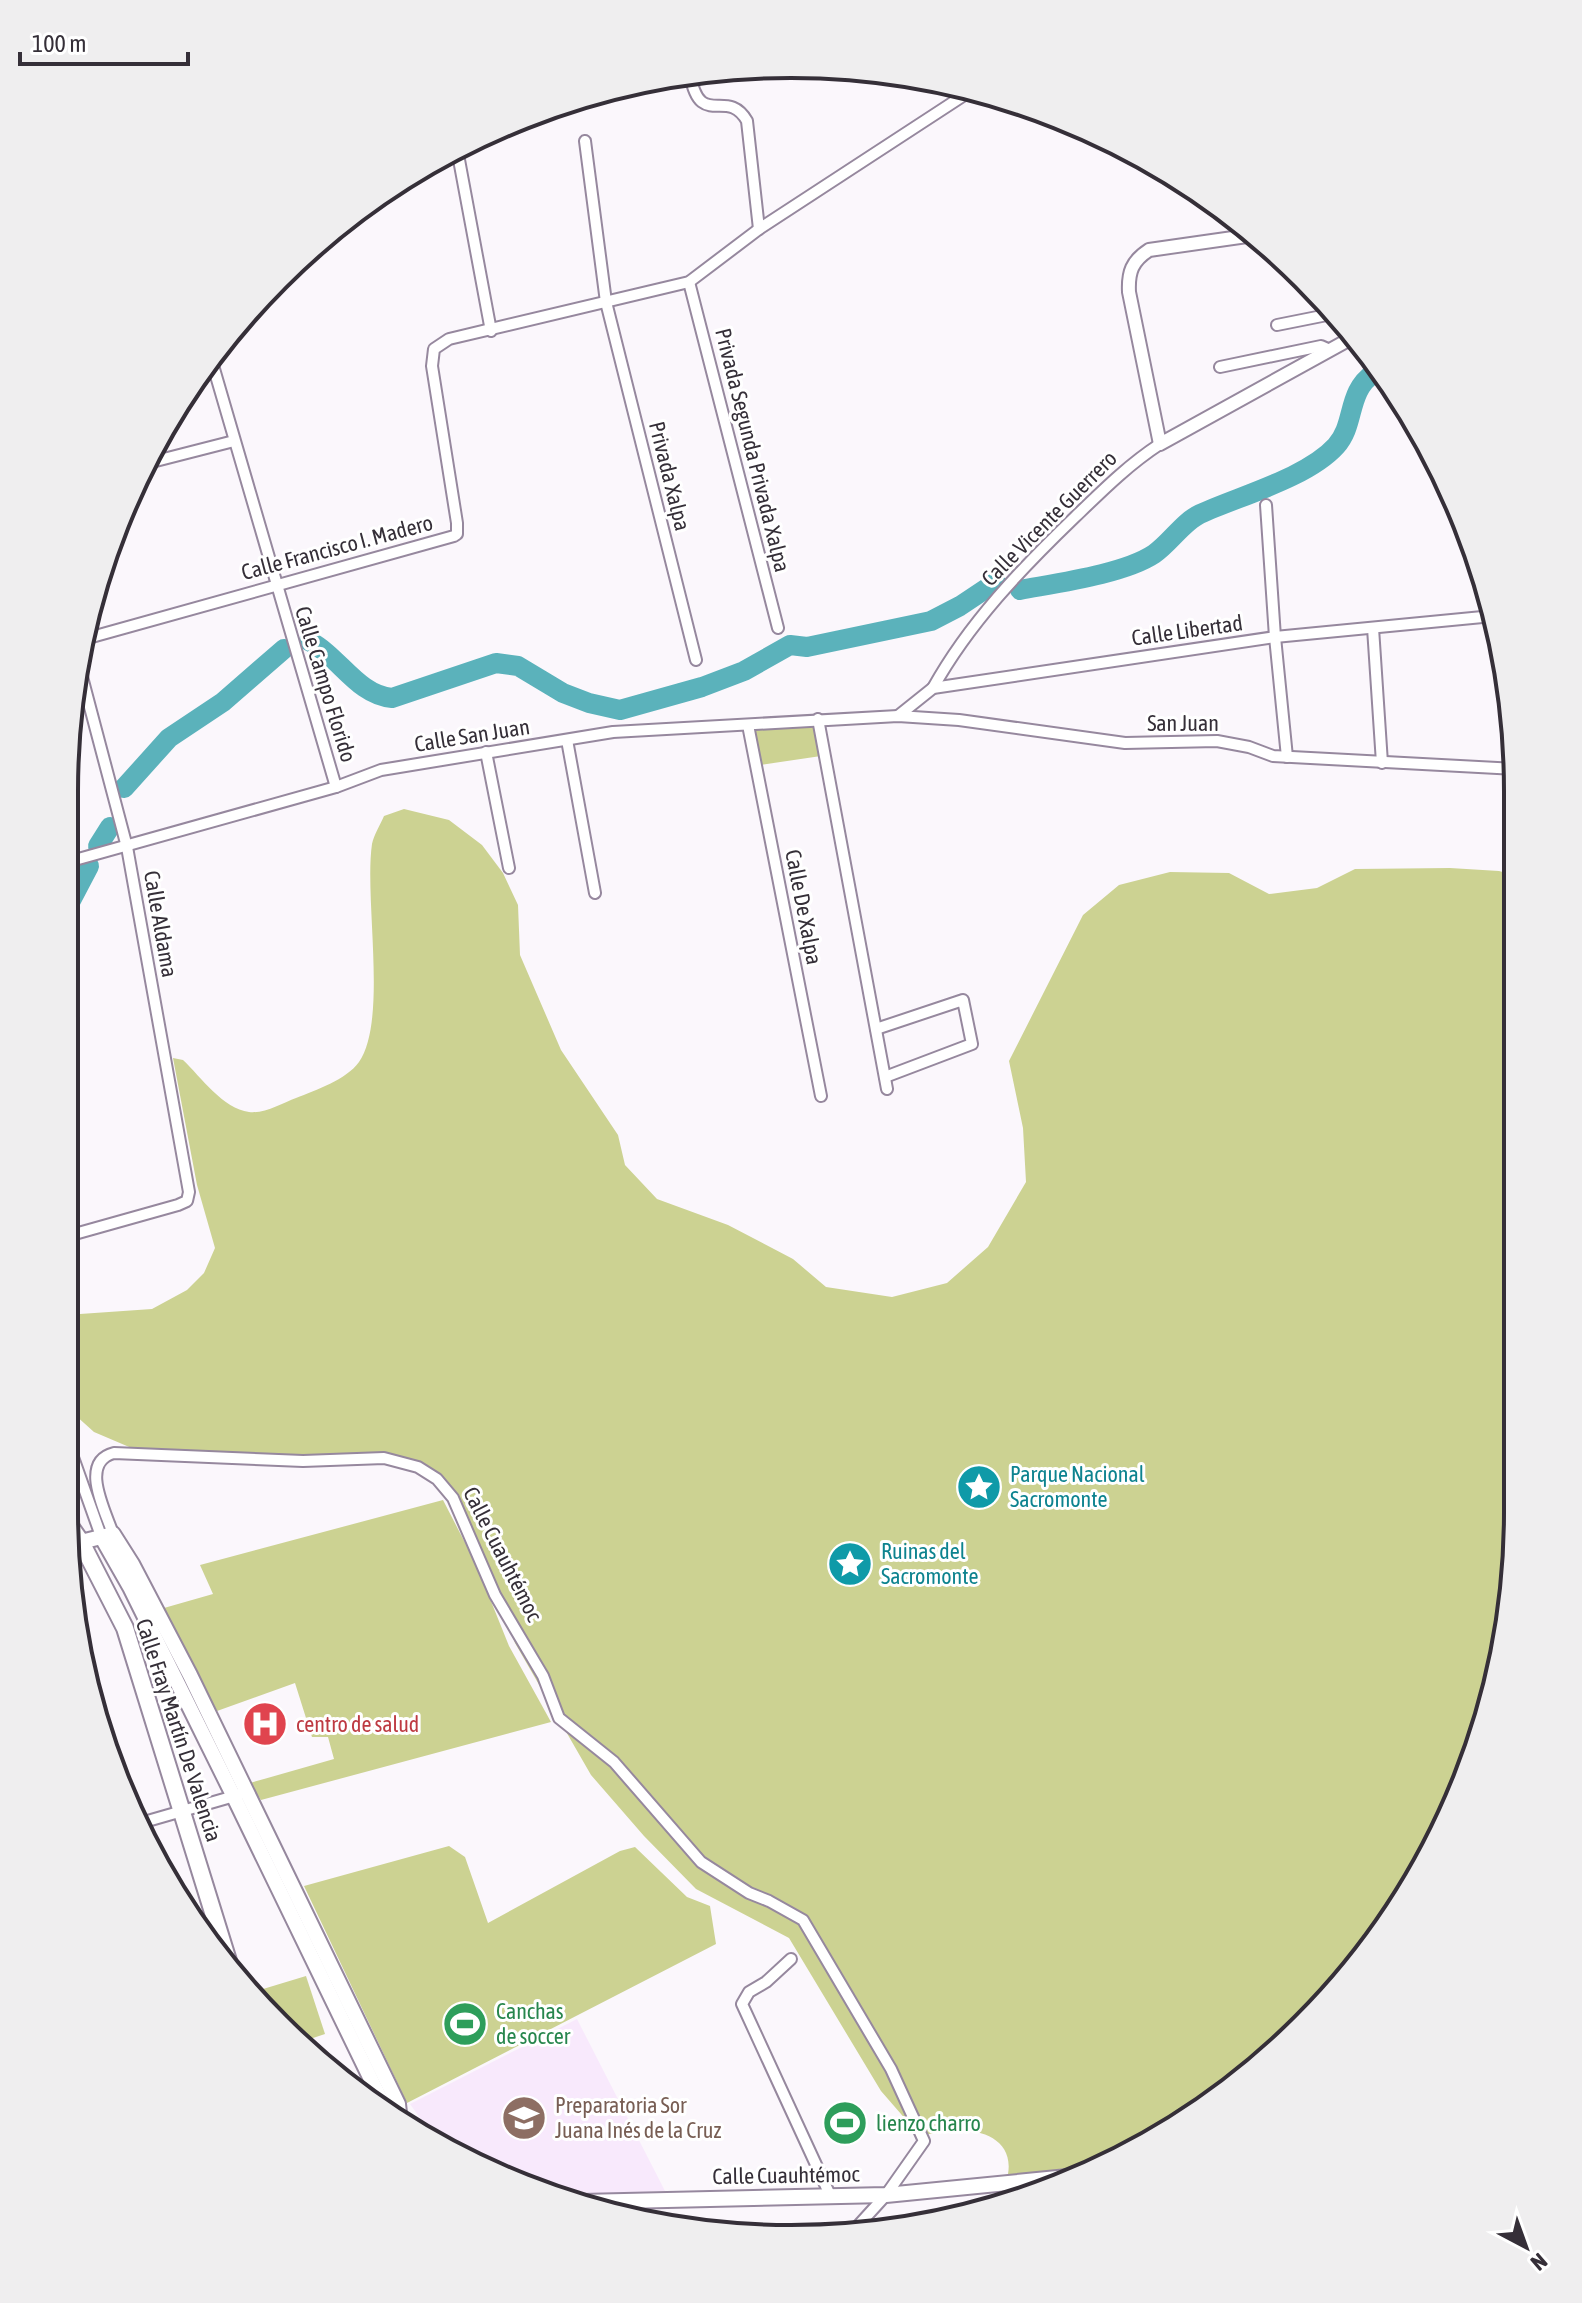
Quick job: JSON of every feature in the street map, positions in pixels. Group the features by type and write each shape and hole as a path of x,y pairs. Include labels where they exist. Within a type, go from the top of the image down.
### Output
{"main road":[{"path":"79,1542 107,1535"},
{"name":"Calle Cuauhtémoc","path":"107,1535 147,1591 205,1721 343,2007 378,2093"},
{"name":"Calle Fray Martín De Valencia","path":"80,1553 125,1628 223,1943"},
{"name":"Calle Cuauhtémoc","path":"343,2007 398,2107"},
{"path":"886,2195 1040,2180"},
{"name":"Calle Cuauhtémoc","path":"607,2201 886,2195"}],"street":[{"path":"692,85 699,101 710,107 732,106 741,111 747,121 759,229"},
{"path":"459,161 491,331 689,282 759,229 959,98"},
{"name":"Privada Xalpa","path":"585,141 606,302 696,660"},
{"path":"1160,444 1128,277 1135,259 1149,250 1239,237"},
{"name":"Privada Segunda Privada Xalpa","path":"689,282 778,628"},
{"path":"1277,325 1322,316"},
{"name":"Calle Francisco I. Madero","path":"96,636 457,534 432,366 434,349 449,339 491,331"},
{"name":"Calle Vicente Guerrero","path":"933,688 950,656 968,633 1051,540 1129,465 1160,444 1345,342"},
{"path":"1220,367 1321,346 1330,350"},
{"name":"Calle Campo Florido","path":"215,372 336,787"},
{"path":"160,460 234,441"},
{"path":"1266,505 1287,757"},
{"name":"Calle Libertad","path":"933,688 1275,637 1482,617"},
{"path":"1373,628 1382,763"},
{"path":"898,716 933,688"},
{"name":"Calle Aldama","path":"78,1233 187,1201 189,1192 127,847 85,690"},
{"name":"Calle San Juan","path":"78,859 336,787 381,770 613,732 898,716"},
{"name":"San Juan","path":"898,716 959,720 1125,743 1217,741 1287,757 1503,768"},
{"path":"818,719 887,1089"},
{"name":"Calle De Xalpa","path":"748,725 821,1096"},
{"path":"567,740 595,893"},
{"path":"486,752 509,868"},
{"path":"876,1029 963,1000 972,1044 885,1077"},
{"name":"Calle Cuauhtémoc","path":"107,1535 95,1473 99,1461 105,1455 114,1453 272,1461 384,1458 418,1467 437,1479 453,1498 495,1595 543,1676 559,1718 614,1762 701,1862 749,1893 803,1920 891,2069 924,2141 886,2195"},
{"name":"Calle Cuauhtémoc","path":"78,1466 107,1535"},
{"path":"149,1821 241,1794"},
{"path":"791,1959 766,1982 749,1992 742,2004 830,2195"},
{"path":"862,2221 886,2195"}],"shaded area":[{"name":"Preparatoria Sor Juana Inés de la Cruz","path":"577,2019 665,2191 588,2195 562,2187 518,2171 434,2129 423,2122 410,2104"}],"green space":[{"path":"816,726 821,756 760,765 752,729"},
{"name":"Parque Nacional Sacromonte","path":"404,809 449,820 482,845 503,873 518,905 520,955 561,1050 618,1135 625,1165 657,1199 728,1225 793,1259 826,1287 892,1297 947,1283 988,1247 1026,1182 1023,1128 1009,1061 1083,915 1119,885 1170,872 1229,873 1269,894 1317,888 1355,869 1450,868 1504,872 1504,1512 1498,1605 1480,1697 1450,1785 1430,1827 1408,1869 1357,1946 1295,2016 1261,2048 1225,2078 1148,2129 1056,2174 1008,2174 1008,2158 1002,2146 980,2133 949,2130 921,2137 881,2091 789,1938 696,1889 591,1775 515,1643 477,1550 448,1497 437,1483 416,1468 393,1462 148,1455 94,1432 78,1418 78,1315 152,1309 187,1290 204,1273 215,1248 197,1185 173,1058 183,1060 230,1105 249,1112 273,1108 330,1084 359,1062 368,1043 374,989 372,844 384,816"},
{"path":"443,1500 476,1564 509,1646 551,1722 261,1800 250,1783 334,1759 328,1737 312,1737 295,1683 217,1711 164,1608 213,1594 200,1565"},
{"name":"Canchas de soccer","path":"449,1846 465,1857 488,1923 620,1851 635,1847 687,1897 710,1906 716,1944 407,2103 304,1886"},
{"path":"306,1976 325,2034 311,2039 262,1989"}],"waterway":[{"path":"1020,590 1090,577 1141,561 1154,554 1200,514 1308,468 1336,446 1346,428 1359,389 1371,376"},
{"path":"309,641 368,690 392,698 496,663 518,666 563,693 620,710 702,687 744,671 790,645 807,647 931,621 996,582"},
{"path":"124,788 169,738 223,702 284,649"},
{"path":"98,846 110,827"},
{"path":"78,887 89,866"}],"place":[{"name":"Parque Nacional Sacromonte","path":"979,1487"},
{"name":"Ruinas del Sacromonte","path":"850,1564"},
{"name":"centro de salud","path":"265,1724"},
{"name":"Canchas de soccer","path":"465,2024"},
{"name":"Preparatoria Sor Juana Inés de la Cruz","path":"524,2118"},
{"name":"lienzo charro","path":"845,2123"}]}
